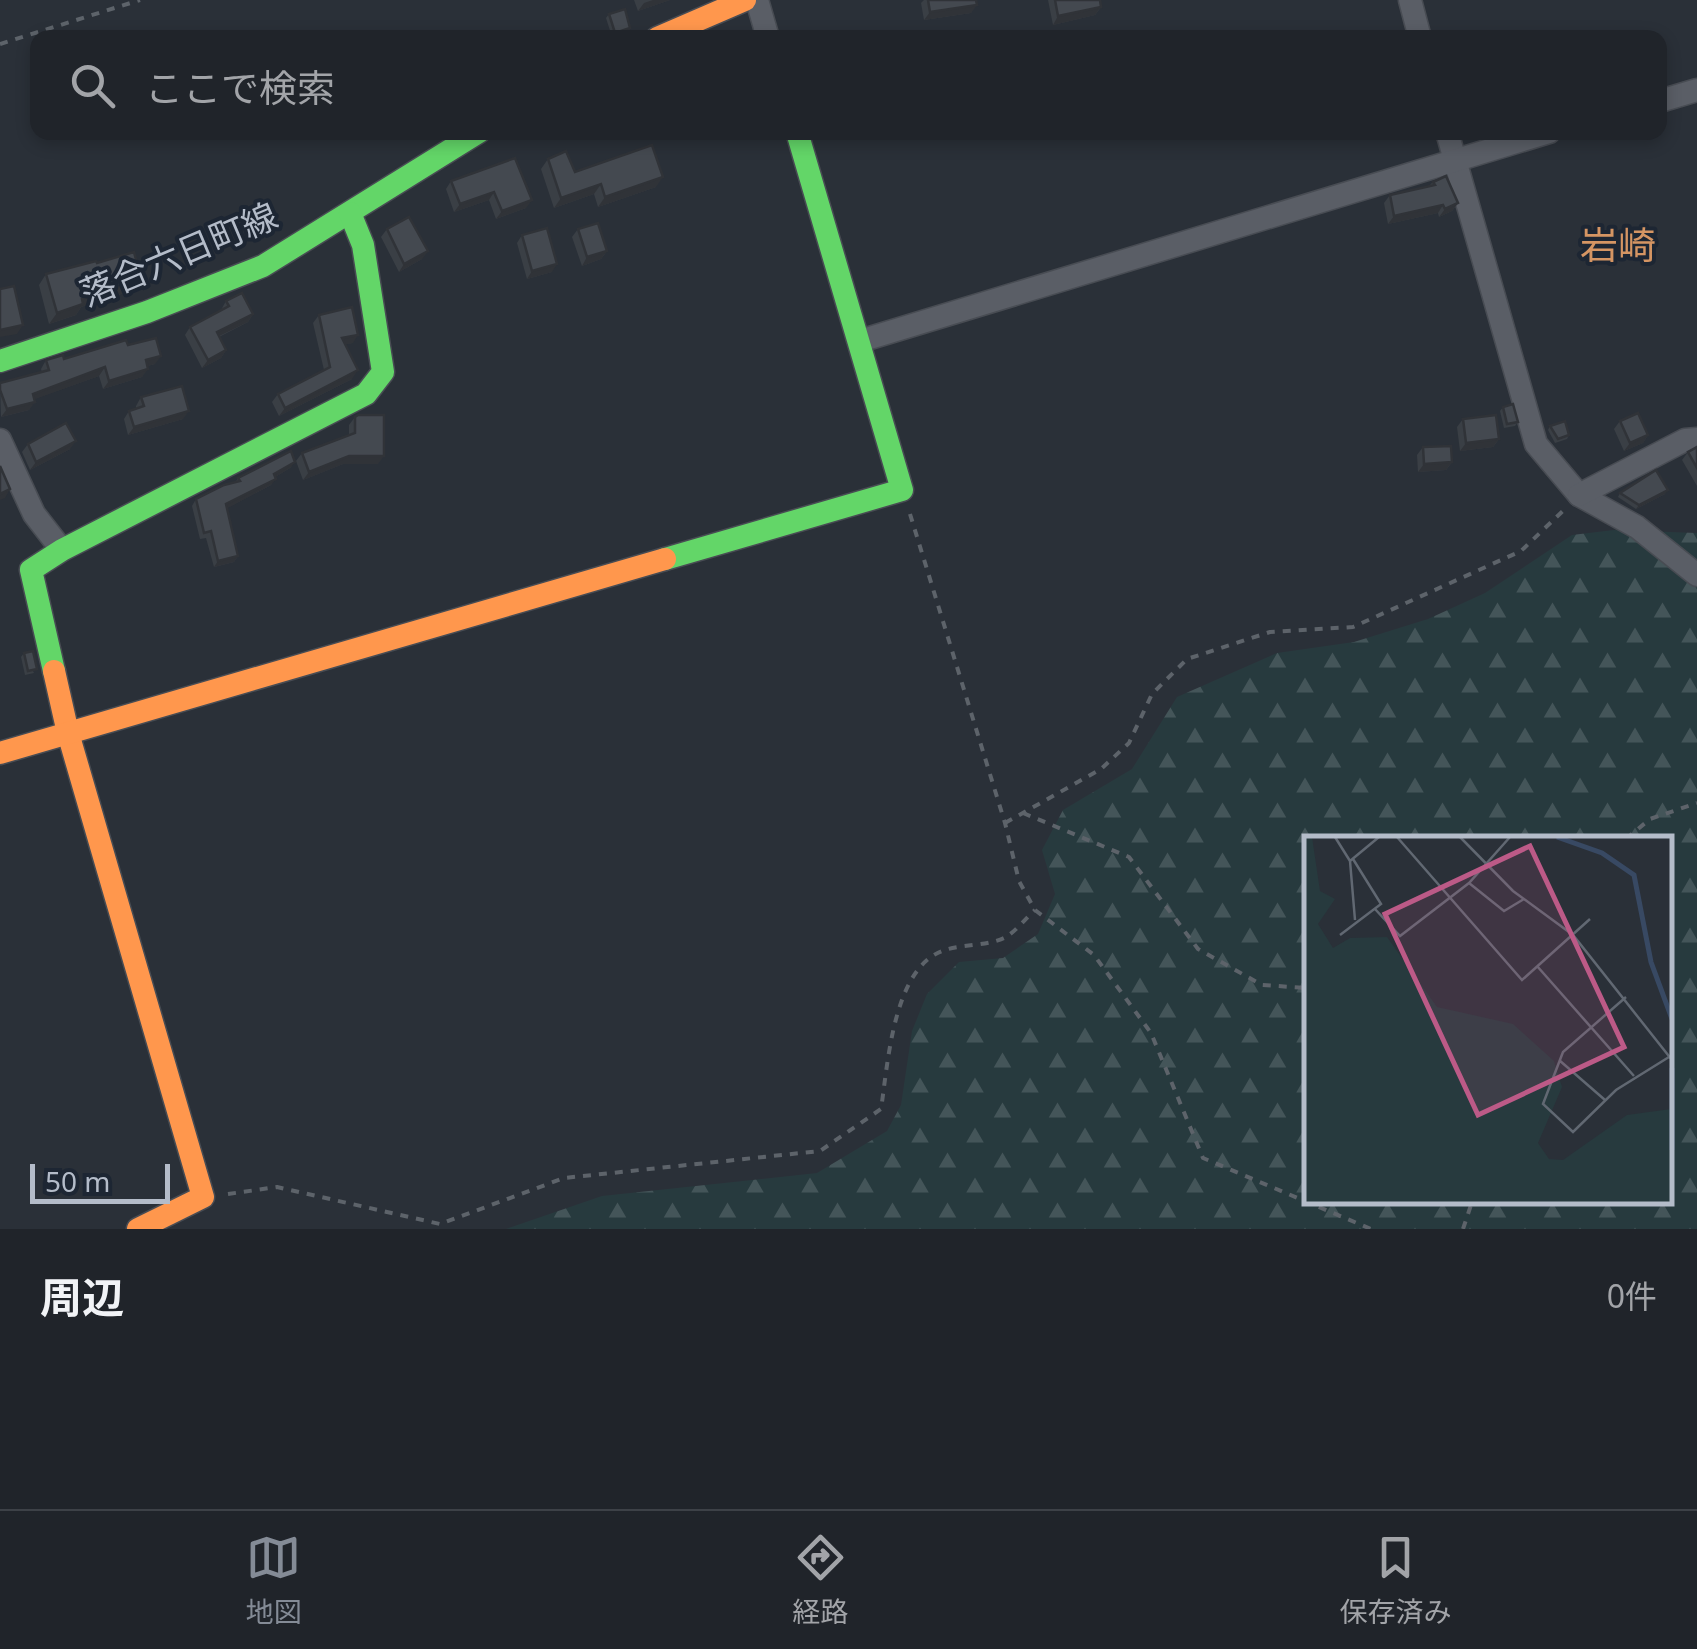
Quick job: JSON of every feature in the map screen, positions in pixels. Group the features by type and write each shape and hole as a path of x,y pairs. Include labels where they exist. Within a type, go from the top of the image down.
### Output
{"street":[{"path":"676,30 745,0"},
{"path":"757,0 766,30"},
{"path":"1410,0 1418,30"},
{"path":"1667,99 1697,90"},
{"name":"落合六日町線","path":"0,361 147,312 263,266 466,140"},
{"path":"0,752 902,490 799,140"},
{"path":"1450,140 1536,444 1579,495 1637,528 1697,574"},
{"path":"860,341 1521,140"},
{"path":"138,1229 204,1197 68,733 31,570 62,550 366,394 382,372 363,245 350,213"},
{"path":"1579,495 1685,440 1697,438"},
{"path":"0,440 34,514 62,550"}],"path":[{"path":"45,30 140,0"},
{"path":"0,44 30,35"},
{"path":"902,490 1019,881 1035,910 1094,956 1151,1033 1203,1158 1304,1201"},
{"path":"1004,823 1102,770 1129,742 1152,694 1188,659 1270,632 1353,627 1521,551 1579,495"},
{"path":"1630,836 1650,819 1697,803"},
{"path":"1024,812 1130,857 1198,948 1262,985 1304,988"},
{"path":"204,1197 277,1187 440,1224 564,1178 820,1150 881,1109 890,1048 902,1000 914,972 940,951 1006,937 1035,910"},
{"path":"1312,1204 1371,1229"},
{"path":"1463,1229 1471,1204"}],"green space":[{"path":"1614,530 1697,533 1697,1229 506,1229 602,1196 817,1173 887,1131 901,1105 912,1031 927,994 959,962 1003,958 1038,934 1055,894 1042,850 1063,810 1132,769 1177,697 1277,653 1354,642 1428,619 1485,593 1572,535"}],"building":[{"path":"928,0 976,0 977,5 930,12"},
{"path":"1055,0 1100,0 1101,7 1058,16"},
{"path":"625,9 630,28 614,30 609,14"},
{"path":"652,145 663,177 605,197 601,184 561,198 548,159 566,151 575,172"},
{"path":"515,158 532,200 502,211 494,192 460,204 451,181"},
{"path":"1446,176 1458,203 1445,209 1443,205 1394,216 1390,195 1435,185 1433,182"},
{"path":"409,217 428,251 404,264 387,229"},
{"path":"598,223 607,251 587,257 578,229"},
{"path":"547,228 557,264 532,271 522,235"},
{"path":"134,252 141,279 82,299 83,304 57,313 46,274"},
{"path":"14,286 23,325 0,330 0,289"},
{"path":"242,293 253,314 217,332 226,350 208,360 190,327 229,306 226,301"},
{"path":"352,307 358,335 342,338 358,370 285,408 278,394 330,367 319,315"},
{"path":"156,338 161,356 146,360 148,369 109,381 105,367 33,394 35,402 7,409 0,383 49,370 46,360 63,355 64,359 126,340 128,345"},
{"path":"182,386 189,411 134,427 129,411 144,406 141,397"},
{"path":"1513,404 1518,422 1507,424 1503,407"},
{"path":"1638,413 1648,435 1630,443 1620,421"},
{"path":"358,415 384,415 384,456 349,456 309,472 302,453 355,433"},
{"path":"1496,415 1499,439 1466,443 1463,419"},
{"path":"1565,421 1569,435 1558,439 1550,426"},
{"path":"66,423 76,441 36,462 28,444"},
{"path":"1451,446 1452,462 1424,464 1423,447"},
{"path":"1697,447 1697,468 1688,452"},
{"path":"291,451 295,462 274,474 276,479 226,504 238,556 218,561 211,531 204,533 196,499 240,481 238,478"},
{"path":"0,466 10,489 0,494"},
{"path":"1656,470 1668,490 1639,505 1620,493"},
{"path":"33,651 37,669 28,671 24,653"}],"traffic: fast":[{"path":"0,361 147,312 263,266 466,140"},
{"path":"665,559 902,490 799,140"},
{"path":"54,671 31,570 62,550 366,394 383,372 363,245 350,213"}],"traffic: slow":[{"path":"676,30 745,0"},
{"path":"0,753 665,559"},
{"path":"54,671 68,733 203,1197 138,1229"}],"district":[{"name":"岩崎","path":"1618,246"}]}
